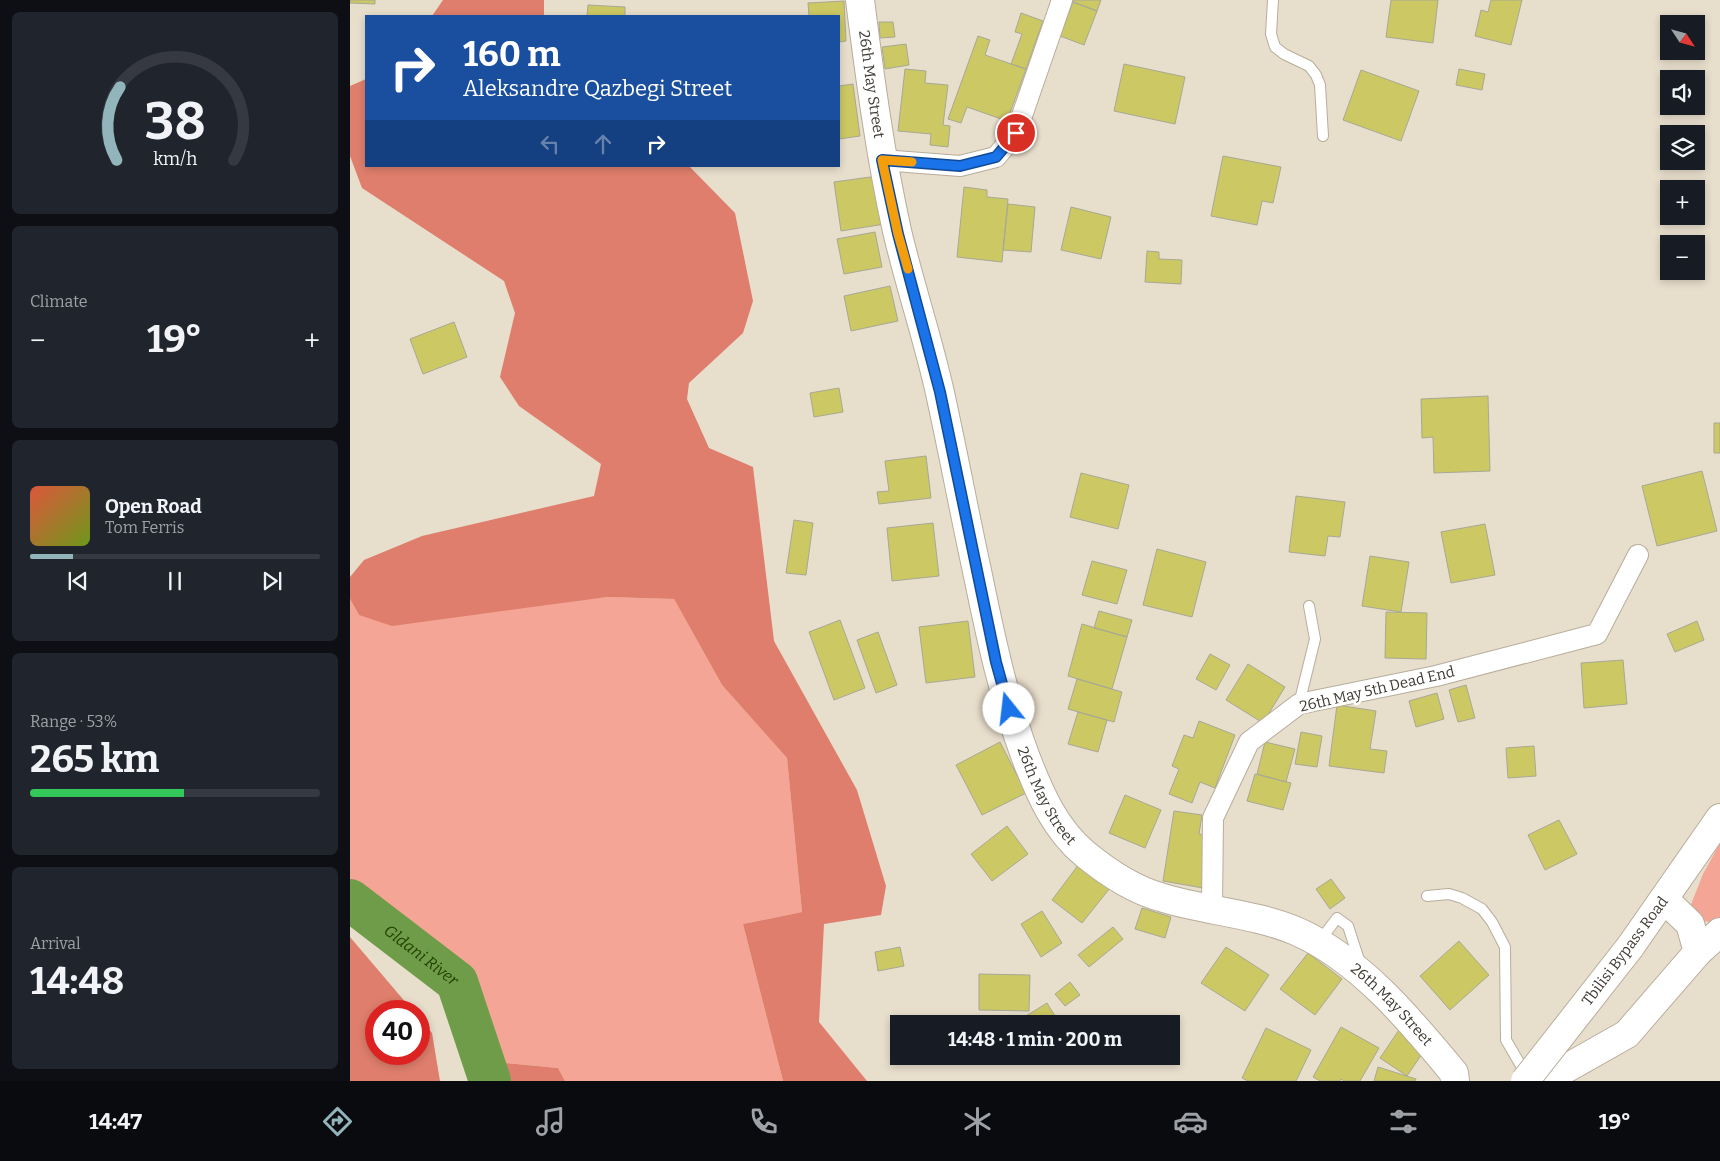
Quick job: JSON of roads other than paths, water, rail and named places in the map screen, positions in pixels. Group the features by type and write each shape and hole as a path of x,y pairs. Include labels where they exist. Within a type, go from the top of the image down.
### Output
{"main road":[{"name":"26th May Street","path":"860,0 882,160 898,234 940,392 996,662 1009,709 1036,782 1048,808 1074,844 1103,868 1128,884 1162,898 1212,908 1287,928 1318,943 1363,974 1422,1035 1459,1078"},
{"name":"Tbilisi Bypass Road","path":"1525,1081 1630,947 1720,818"},
{"path":"1664,899 1690,924 1698,952"},
{"path":"1544,1081 1627,1034 1698,952 1720,932"}],"street":[{"path":"882,160 960,166 996,157 1016,133 1062,0"},
{"name":"26th May 5th Dead End","path":"1212,908 1212,818 1248,742 1299,704 1436,676 1596,634 1638,555"}],"lane":[{"path":"1273,0 1272,34 1275,47 1284,54 1309,66 1316,75 1320,85 1323,136"},
{"path":"1299,704 1315,639 1309,606"},
{"path":"1426,896 1449,894 1462,898 1482,909 1492,922 1505,947 1506,1040 1530,1081"}],"waterway":[{"name":"Gldani River","path":"350,900 457,982 490,1081"}]}
